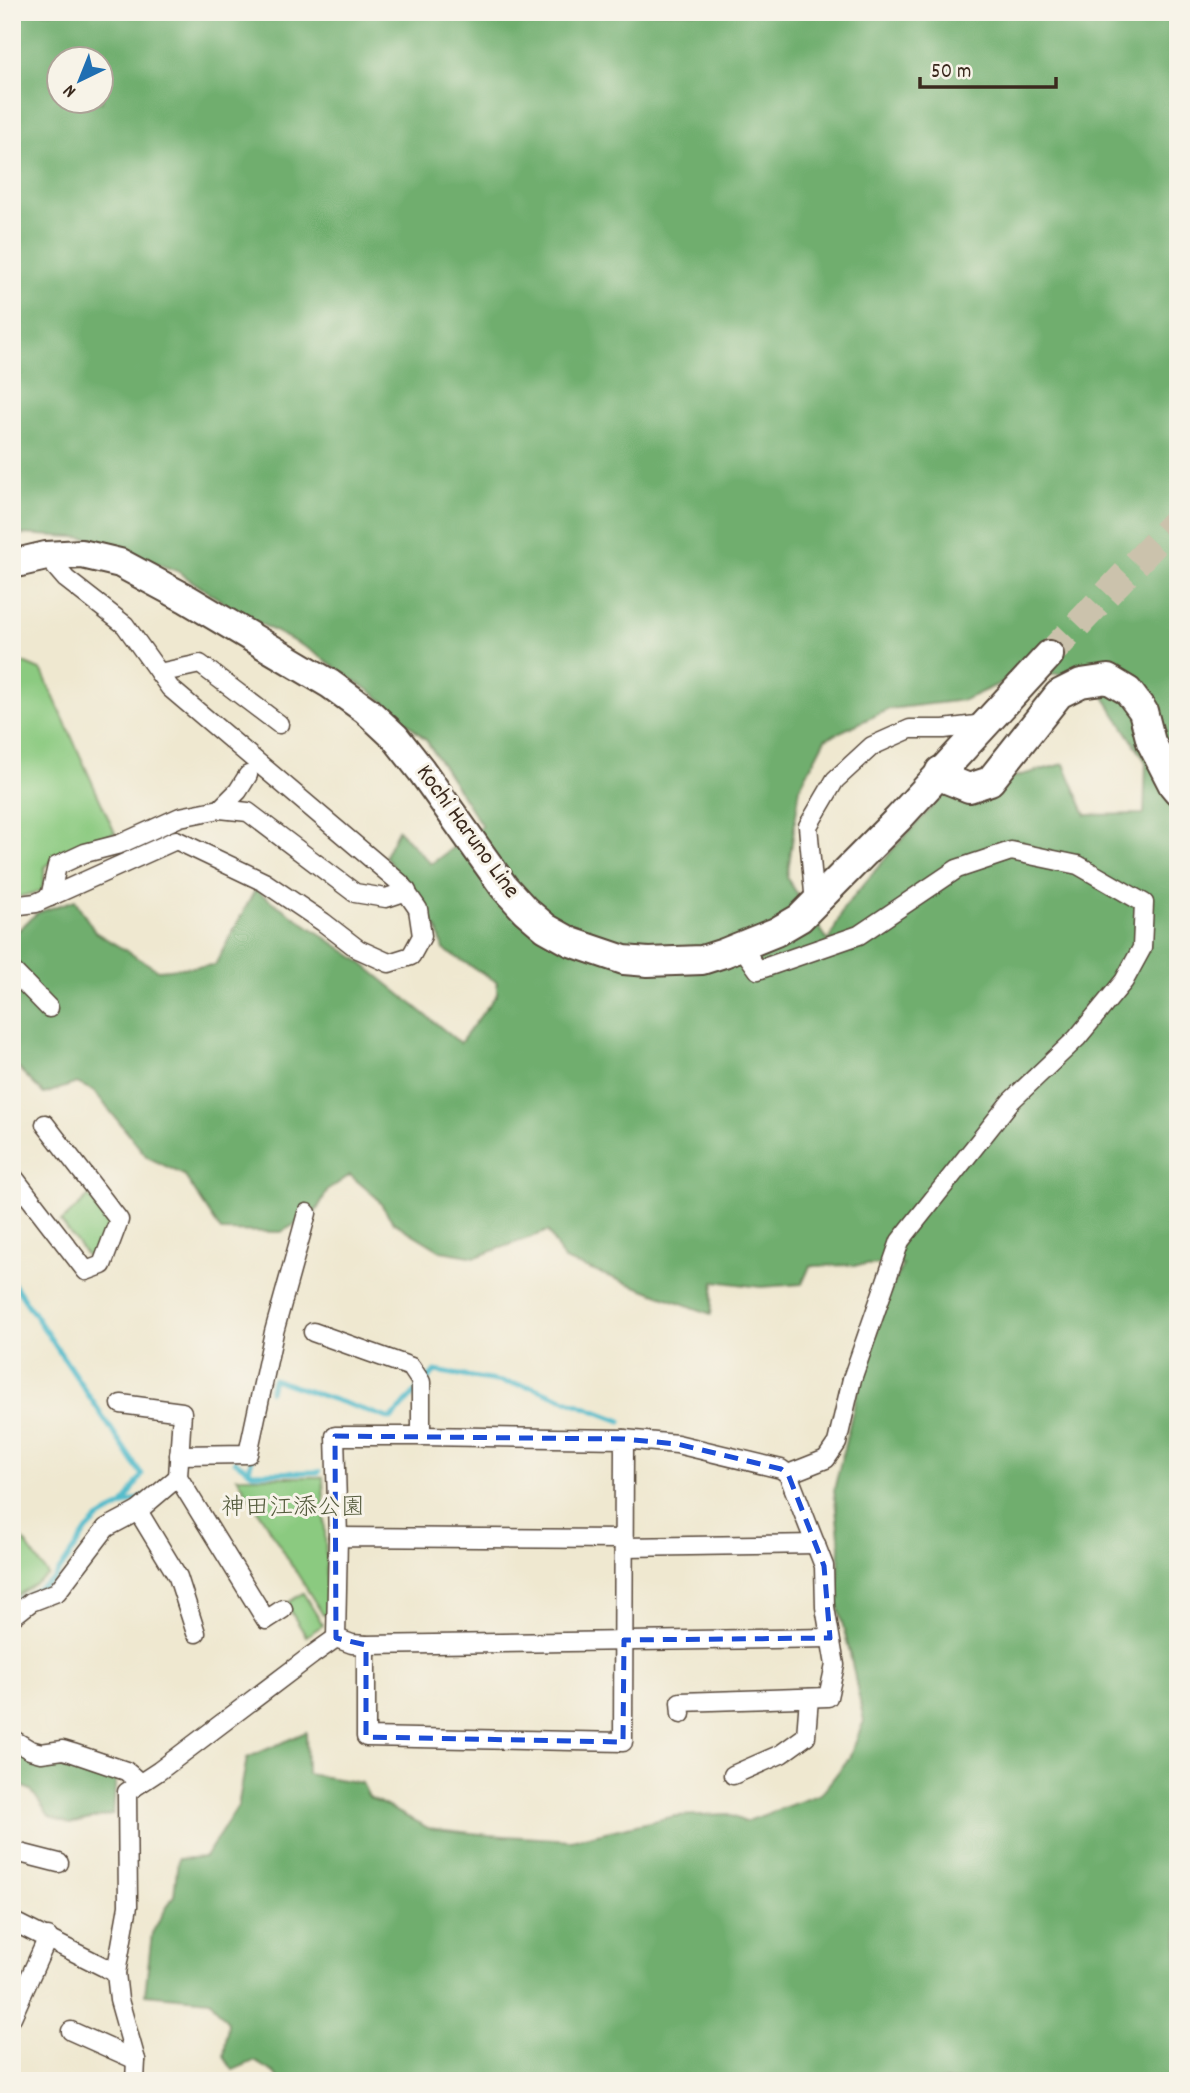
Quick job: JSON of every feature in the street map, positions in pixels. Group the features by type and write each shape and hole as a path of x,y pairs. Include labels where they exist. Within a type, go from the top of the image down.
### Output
{"main road":[{"name":"Kochi Haruno Line","path":"12,564 46,556 82,554 120,563 187,599 330,684 366,710 395,737 504,887 525,910 546,928 571,942 624,960 702,960 776,932 800,918 1049,655"},
{"path":"940,771 949,780 969,788 990,781 1059,694 1081,682 1108,679 1128,691 1143,711 1151,742 1172,785 1178,791"}],"street":[{"path":"12,906 36,903 176,840 264,882 323,922 358,950 389,963 411,956 422,936 418,909 400,883 170,688 125,625 66,579 46,556"},
{"path":"159,673 200,664 279,724"},
{"path":"815,904 808,826 835,779 872,746 910,729 944,729 984,724"},
{"path":"220,809 248,775"},
{"path":"50,897 57,866 85,853 120,844 180,817 220,809 248,812 355,893 386,898 407,891"},
{"path":"741,946 758,970 859,935 957,869 1011,851 1078,865 1144,903 1142,948 1124,981 1077,1038 1011,1101 900,1241 852,1379 837,1443 826,1459 788,1474"},
{"path":"12,971 49,1008"},
{"path":"12,1175 86,1271 102,1265 119,1220 45,1124"},
{"path":"180,1455 248,1454 274,1332 307,1213"},
{"path":"313,1332 411,1367 421,1382 421,1436"},
{"path":"121,1404 182,1412 178,1477 266,1620 284,1609"},
{"path":"336,1638 338,1537 335,1436 624,1439 677,1444 780,1469 788,1474 824,1566 825,1607 835,1665 828,1698 680,1702 681,1714"},
{"path":"366,1645 366,1738 623,1742 624,1439"},
{"path":"12,1616 31,1602 57,1592 106,1528 138,1511 178,1477"},
{"path":"138,1511 178,1577 197,1633"},
{"path":"338,1537 816,1544"},
{"path":"336,1638 352,1644 366,1645 830,1638"},
{"path":"135,2081 136,2060 119,2000 116,1973 128,1906 127,1792 336,1638"},
{"path":"733,1775 781,1754 806,1735 809,1698"},
{"path":"12,1739 30,1750 41,1753 63,1750 126,1771 140,1783"},
{"path":"12,1851 60,1863"},
{"path":"12,1920 116,1973"},
{"path":"16,2021 48,1937"},
{"path":"71,2031 136,2060"}],"highlighted area":[{"path":"335,1436 624,1439 677,1444 781,1469 788,1474 824,1566 830,1638 624,1640 623,1742 366,1737 366,1645 336,1638"}],"green space":[{"path":"12,12 1178,12 1178,2081 280,2081 274,2073 254,2061 233,2070 224,2057 228,2023 210,2000 145,1994 152,1933 174,1895 178,1859 205,1857 238,1806 247,1758 306,1732 307,1774 362,1783 369,1797 428,1828 571,1840 675,1816 727,1814 745,1822 821,1794 849,1758 864,1721 837,1603 840,1546 834,1490 859,1385 889,1294 903,1264 810,1266 802,1284 761,1287 714,1281 711,1314 564,1260 548,1231 476,1257 441,1251 393,1222 377,1198 350,1175 328,1190 315,1213 281,1232 221,1231 184,1175 147,1157 94,1091 77,1083 44,1094 12,1062 12,936 37,913 75,900 95,932 158,970 215,965 255,890 357,959 460,1043 497,994 497,982 443,949 438,930 385,856 398,830 431,864 482,826 426,740 376,695 307,648 236,611 177,571 89,538 21,534 12,538","holes":["1021,674 1087,674 1146,762 1144,814 1086,815 1064,764 943,795 843,909 829,942 787,878 800,787 825,739 889,709 964,700"]},
{"path":"12,658 42,671 115,833 61,856 45,867 42,891 14,898 12,897"},
{"path":"89,1196 111,1225 101,1252 90,1260 61,1222"},
{"name":"神田江添公園","path":"237,1477 323,1477 328,1614 323,1615"},
{"path":"12,1524 48,1575 12,1599"},
{"path":"303,1593 323,1625 306,1636 286,1604"},
{"path":"12,1751 45,1764 63,1757 116,1776 113,1814 70,1824 49,1816 31,1790 12,1782"}],"waterway":[{"path":"12,1281 142,1475 123,1505 98,1519 87,1530 53,1580 12,1604"},
{"path":"426,1381 435,1371 532,1387 621,1421"},
{"path":"270,1391 273,1379 391,1419 417,1390"},
{"path":"249,1470 253,1455"},
{"path":"235,1461 252,1473 319,1472"},
{"path":"124,1505 143,1496"}],"tunnel":[{"path":"1049,655 1178,519"}]}
